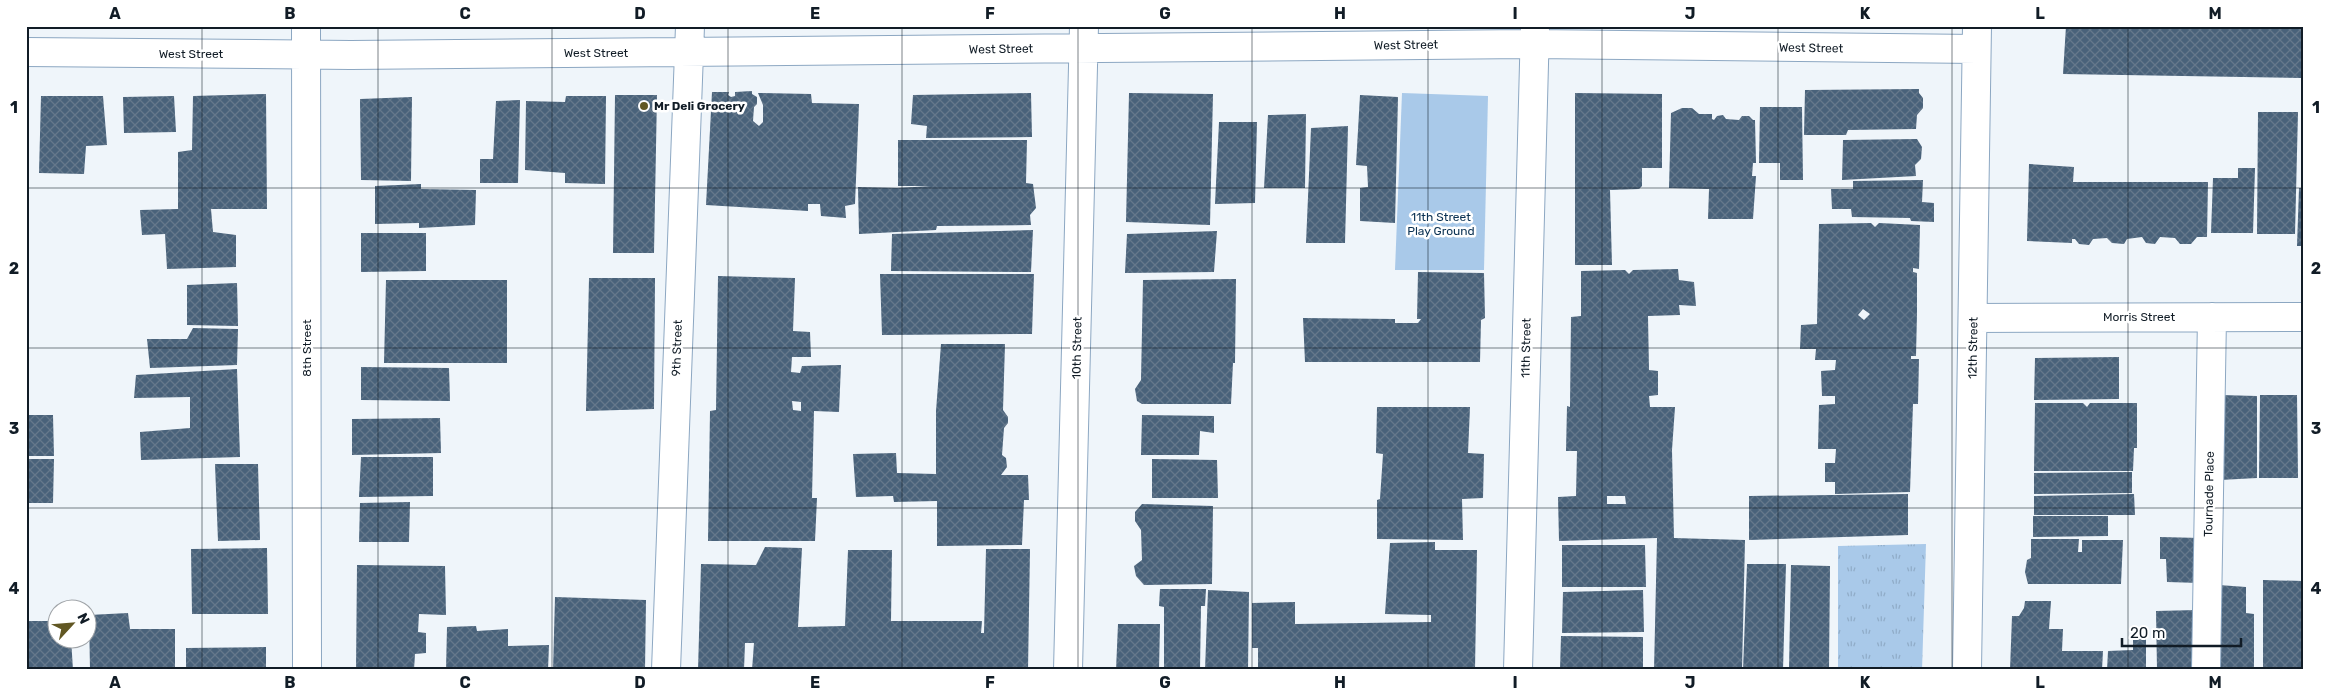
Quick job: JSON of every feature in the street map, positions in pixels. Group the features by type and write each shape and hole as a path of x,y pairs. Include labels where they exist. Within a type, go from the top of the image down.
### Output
{"street":[{"name":"8th Street","path":"306,26 308,670"},
{"name":"West Street","path":"26,52 307,54 689,39 1534,35 1977,38"},
{"name":"11th Street","path":"1518,670 1534,35"},
{"name":"10th Street","path":"1068,670 1084,37"},
{"name":"12th Street","path":"1967,670 1977,38"},
{"name":"9th Street","path":"666,670 689,39"},
{"name":"Morris Street","path":"1974,318 2304,317"},
{"name":"Tournade Place","path":"2206,670 2212,318"}],"green space":[{"name":"11th Street Play Ground","path":"1402,93 1488,96 1484,270 1395,270"},
{"path":"1926,544 1922,670 1838,670 1838,546"}],"building":[{"path":"2066,26 2303,26 2301,78 2063,74"},
{"path":"1919,89 1919,93 1923,98 1923,108 1917,115 1916,129 1848,130 1846,135 1804,135 1805,90"},
{"path":"752,91 752,94 757,97 753,121 759,126 763,122 763,105 758,93 811,94 812,103 859,104 855,204 845,206 846,218 821,216 820,204 808,204 808,211 706,205 712,92 729,92 728,95 731,97 735,96 735,92"},
{"path":"1031,93 1032,137 926,138 927,126 911,124 913,95"},
{"path":"1129,93 1213,94 1210,225 1126,222"},
{"path":"1575,93 1662,94 1662,168 1642,168 1642,186 1639,189 1610,190 1612,265 1575,265"},
{"path":"266,94 267,209 211,209 213,232 236,235 236,267 167,269 165,234 142,235 140,210 178,209 178,152 192,150 193,96"},
{"path":"615,95 657,95 654,253 613,253"},
{"path":"1360,95 1398,97 1395,223 1360,221 1360,188 1368,187 1367,166 1356,165"},
{"path":"41,96 103,96 107,145 86,146 84,174 39,173"},
{"path":"174,96 176,132 124,133 123,97"},
{"path":"566,96 606,96 605,184 565,183 565,173 525,170 526,101 565,102"},
{"path":"412,97 411,181 361,180 360,99"},
{"path":"520,100 518,183 480,183 480,159 493,159 496,101"},
{"path":"1760,107 1802,107 1803,180 1780,180 1780,163 1759,163"},
{"path":"1682,108 1692,108 1699,114 1712,114 1712,119 1714,120 1717,116 1723,115 1726,119 1739,120 1742,116 1749,116 1755,120 1756,163 1753,163 1752,176 1756,176 1753,219 1708,219 1709,189 1669,188 1671,113"},
{"path":"2258,112 2298,112 2295,234 2257,234"},
{"path":"1306,114 1305,188 1264,188 1268,115"},
{"path":"1219,122 1257,122 1255,203 1215,204"},
{"path":"1348,126 1345,243 1306,243 1311,128"},
{"path":"1917,139 1922,147 1921,159 1915,165 1916,176 1842,180 1843,140"},
{"path":"898,140 1027,140 1026,183 1033,184 1036,208 1030,215 1031,225 937,226 936,230 859,234 858,187 897,188 931,186 898,186"},
{"path":"2029,164 2074,167 2073,182 2208,182 2207,237 2197,237 2191,244 2180,244 2175,238 2160,237 2155,244 2146,243 2142,237 2127,239 2124,244 2112,243 2107,238 2093,239 2089,245 2079,244 2075,239 2072,239 2072,243 2027,241"},
{"path":"2238,168 2255,168 2253,233 2211,233 2213,178 2238,178"},
{"path":"1923,180 1922,202 1934,203 1934,222 1911,221 1910,218 1852,217 1851,209 1832,209 1831,189 1853,189 1853,181"},
{"path":"421,184 421,189 476,190 475,225 419,228 419,223 375,224 375,186"},
{"path":"2299,188 2304,188 2304,246 2297,246"},
{"path":"1871,223 1875,227 1879,223 1920,225 1919,269 1913,268 1913,272 1917,273 1917,314 1916,356 1911,356 1911,359 1919,359 1918,404 1913,404 1910,492 1835,494 1835,482 1825,482 1825,463 1835,463 1836,449 1818,449 1819,405 1835,404 1835,396 1822,396 1821,371 1835,370 1836,360 1815,360 1816,349 1800,349 1801,325 1817,324 1819,224","holes":["1863,309 1870,314 1864,320 1858,315"]},
{"path":"1033,230 1031,272 891,271 892,234"},
{"path":"1217,231 1214,272 1125,273 1127,234"},
{"path":"361,233 426,233 426,271 361,272"},
{"path":"1678,269 1679,280 1694,282 1696,306 1679,305 1680,315 1648,316 1649,370 1658,371 1658,395 1649,396 1650,407 1675,407 1672,450 1674,538 1745,540 1742,670 1654,670 1657,538 1559,541 1558,497 1576,496 1577,451 1566,451 1567,406 1570,407 1571,317 1581,316 1581,271 1625,270 1629,274 1633,270","holes":["1607,496 1625,496 1626,504 1607,504"]},
{"path":"1418,272 1484,273 1485,318 1481,320 1480,362 1305,362 1303,318 1395,319 1395,323 1418,323 1421,319 1417,319"},
{"path":"880,274 1034,274 1032,334 882,335"},
{"path":"718,276 795,278 793,331 810,332 811,357 792,357 791,372 800,373 802,366 841,365 839,412 814,411 812,498 817,498 815,541 708,541 710,411 716,410","holes":["792,401 801,402 801,411 793,410"]},
{"path":"589,278 655,278 654,409 586,411"},
{"path":"1236,279 1235,363 1233,363 1231,404 1142,404 1137,401 1135,389 1141,380 1143,280"},
{"path":"386,280 507,280 507,363 384,363"},
{"path":"237,283 238,326 187,325 187,285"},
{"path":"193,328 238,329 237,365 150,368 147,339 187,339"},
{"path":"941,344 1005,344 1003,410 1008,417 1008,423 1004,428 1002,455 1006,458 1007,467 1001,475 1028,475 1029,500 1024,500 1022,545 937,546 937,501 894,502 893,496 856,497 853,454 896,453 897,473 936,474 936,411"},
{"path":"2119,357 2119,399 2034,400 2035,358"},
{"path":"361,367 449,368 450,401 361,400"},
{"path":"237,369 240,457 141,460 140,432 190,428 190,397 134,398 136,375"},
{"path":"2220,395 2257,396 2257,478 2220,480"},
{"path":"2260,395 2297,395 2298,478 2259,478"},
{"path":"2035,403 2083,403 2087,407 2090,403 2137,403 2137,448 2134,448 2133,471 2034,471"},
{"path":"1377,407 1470,407 1468,453 1484,454 1483,498 1462,499 1463,540 1377,539 1377,500 1380,499 1383,454 1376,453"},
{"path":"26,415 53,415 54,456 26,456"},
{"path":"1142,415 1214,416 1214,433 1200,431 1199,455 1141,455"},
{"path":"440,418 441,453 352,455 352,419"},
{"path":"361,457 433,457 433,496 359,497"},
{"path":"26,459 54,459 53,503 26,503"},
{"path":"1152,459 1217,460 1218,498 1152,498"},
{"path":"215,464 258,464 260,540 218,541"},
{"path":"2132,472 2132,493 2034,494 2034,473"},
{"path":"1908,494 1908,535 1749,540 1749,496"},
{"path":"2134,494 2135,515 2034,515 2034,496"},
{"path":"410,502 409,542 359,542 360,503"},
{"path":"1142,504 1213,506 1212,584 1144,585 1136,576 1134,566 1142,560 1141,530 1135,521 1135,512"},
{"path":"2033,516 2108,516 2108,536 2033,537"},
{"path":"2160,537 2201,538 2200,583 2167,582 2166,559 2160,559"},
{"path":"2031,539 2079,539 2078,552 2082,552 2082,540 2123,540 2121,584 2028,584 2025,572 2027,560 2031,558"},
{"path":"1435,542 1435,550 1477,550 1475,670 1258,670 1258,648 1252,648 1252,603 1295,602 1295,624 1431,622 1431,615 1385,614 1390,543"},
{"path":"1562,545 1645,545 1646,587 1562,587"},
{"path":"765,547 802,548 798,627 845,626 848,550 892,550 891,621 982,621 981,633 984,633 986,549 1030,549 1028,670 752,670 754,643 745,643 744,670 698,670 701,564 756,565"},
{"path":"267,548 268,614 192,614 191,549"},
{"path":"1747,564 1786,564 1783,670 1743,670"},
{"path":"357,565 445,566 446,615 419,614 418,632 426,633 426,653 415,654 414,670 356,670"},
{"path":"1791,565 1830,566 1829,670 1789,670"},
{"path":"2263,580 2303,581 2303,670 2263,670"},
{"path":"2219,585 2246,587 2246,613 2254,614 2254,667 2256,670 2213,670"},
{"path":"1160,589 1206,589 1205,606 1201,606 1200,670 1164,670 1164,607 1159,606"},
{"path":"1208,590 1249,592 1248,670 1205,670"},
{"path":"1643,590 1644,632 1562,633 1563,592"},
{"path":"555,597 646,600 645,670 553,670"},
{"path":"2025,601 2051,601 2049,629 2063,629 2062,651 2103,651 2102,670 2010,670 2012,616 2019,616 2024,608"},
{"path":"2197,610 2196,670 2157,670 2156,611"},
{"path":"128,613 130,629 175,629 175,670 90,670 90,648 98,648 98,615"},
{"path":"26,621 48,621 48,648 72,648 73,670 26,670"},
{"path":"1118,624 1160,624 1159,670 1116,670"},
{"path":"476,626 477,631 508,629 508,646 549,645 548,670 446,670 447,627"},
{"path":"1561,636 1643,637 1643,670 1560,670"},
{"path":"2133,637 2146,637 2146,670 2107,670 2108,651 2133,650"},
{"path":"266,647 266,670 186,670 186,648"}],"place":[{"name":"Mr Deli Grocery","path":"644,106"}]}
